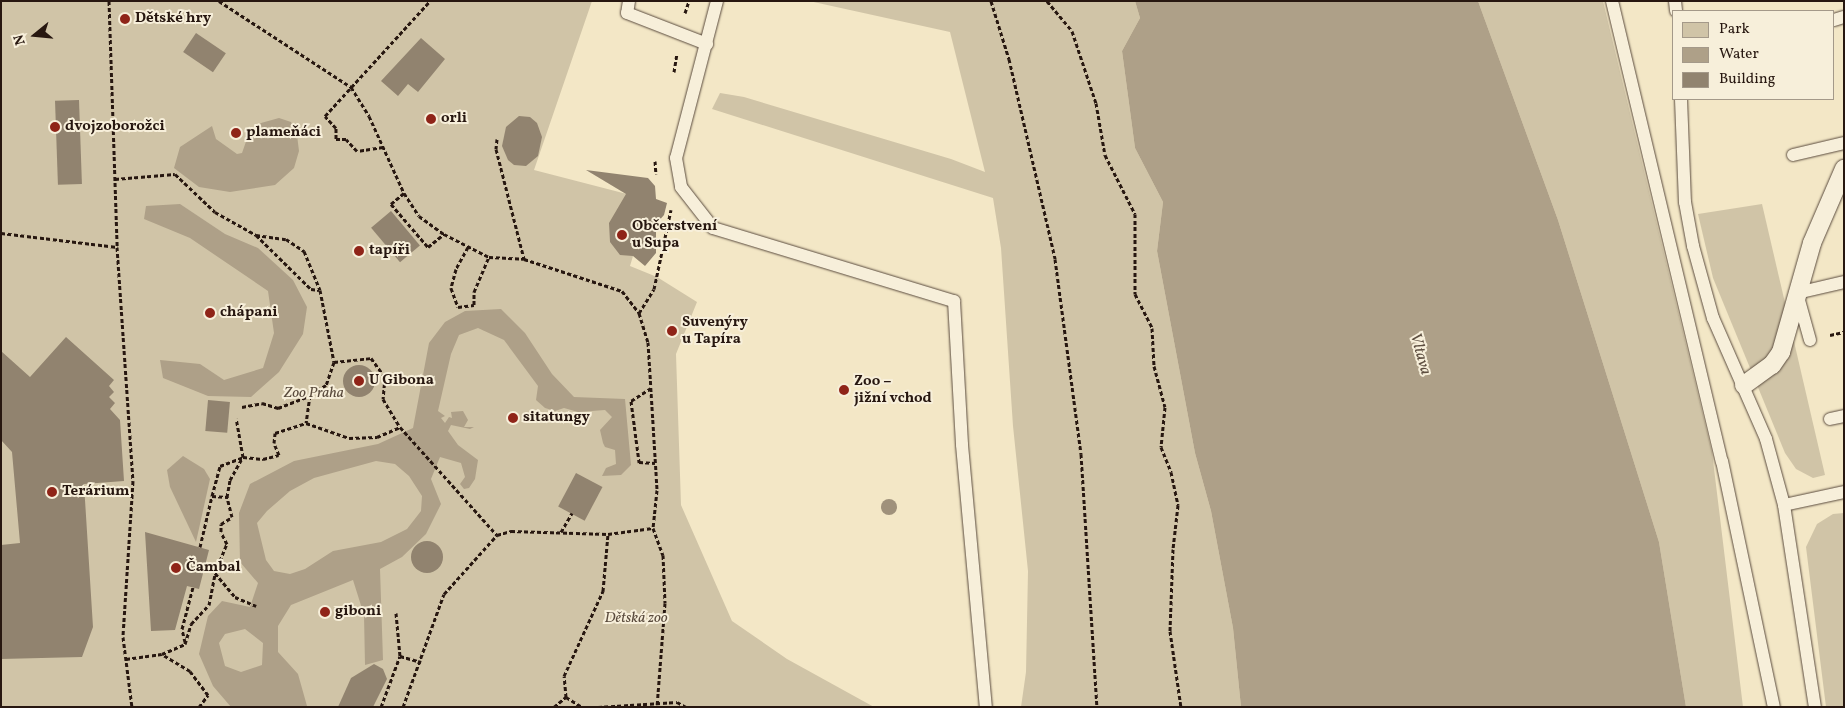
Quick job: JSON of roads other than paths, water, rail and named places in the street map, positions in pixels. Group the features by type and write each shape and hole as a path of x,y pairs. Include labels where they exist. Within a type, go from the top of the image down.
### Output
{"street":[{"path":"1744,385 1772,365 1781,352 1812,243 1844,168"}],"lane":[{"path":"629,1 627,13 707,44"},
{"path":"717,1 676,158 681,187 713,228 954,301 962,445 986,707"},
{"path":"1612,1 1722,461 1774,707"},
{"path":"1681,100 1685,202 1693,246 1713,318 1744,385 1766,440 1784,505 1815,707"},
{"path":"1793,155 1844,143"},
{"path":"1810,340 1797,293 1844,282"},
{"path":"1830,419 1844,416"},
{"path":"1784,505 1844,492"}],"water":[{"name":"Vltava","path":"1135,1 1478,1 1558,220 1659,542 1686,707 1241,707 1233,628 1211,511 1195,453 1157,251 1163,202 1135,148 1122,51 1140,18"},
{"path":"279,118 291,122 297,135 299,151 294,168 275,185 230,192 199,187 174,168 180,147 212,126 216,139 237,154 242,153 249,133 261,123"},
{"path":"180,204 225,234 258,248 293,280 307,307 303,334 279,372 251,397 208,396 163,378 160,360 200,364 224,380 263,368 274,333 268,291 190,238 144,219 146,206"},
{"path":"501,309 525,333 552,374 574,397 625,399 631,465 621,475 602,476 606,468 616,464 615,450 605,447 600,430 612,417 605,410 578,412 564,408 555,411 545,408 536,400 538,386 504,340 478,328 459,335 451,354 438,411 445,416 441,418 445,423 449,417 452,418 451,412 463,411 468,420 464,427 474,427 470,429 451,425 448,431 458,445 478,460 475,479 469,488 464,489 460,484 465,477 461,463 440,457 431,479 441,504 426,534 402,557 380,569 383,660 365,665 364,615 353,580 291,605 278,626 278,652 298,674 307,706 310,707 231,707 213,686 199,654 208,616 222,601 250,607 258,583 240,562 239,513 250,484 294,461 378,444 413,428 429,343 445,322 465,311","holes":["376,461 395,464 409,476 422,496 421,511 407,529 381,542 333,551 305,569 290,574 274,571 266,560 257,523 267,511 290,491 314,478","245,629 263,643 262,665 241,672 225,666 219,643 225,634"]},
{"path":"183,456 204,469 210,479 196,542 170,487 167,470"}],"place":[{"name":"Dětské hry","path":"125,19"},
{"name":"orli","path":"431,119"},
{"name":"dvojzoborožci","path":"55,127"},
{"name":"plameňáci","path":"236,133"},
{"name":"Občerstvení u Supa","path":"622,235"},
{"name":"tapíři","path":"359,251"},
{"name":"chápani","path":"210,313"},
{"name":"Suvenýry u Tapíra","path":"672,331"},
{"name":"U Gibona","path":"359,381"},
{"name":"Zoo – jižní vchod","path":"844,390"},
{"name":"sitatungy","path":"513,418"},
{"name":"Terárium","path":"52,492"},
{"name":"Čambal","path":"176,568"},
{"name":"giboni","path":"325,612"}],"park label":[{"name":"Zoo Praha","path":"314,394"},
{"name":"Dětská zoo","path":"636,619"}]}
